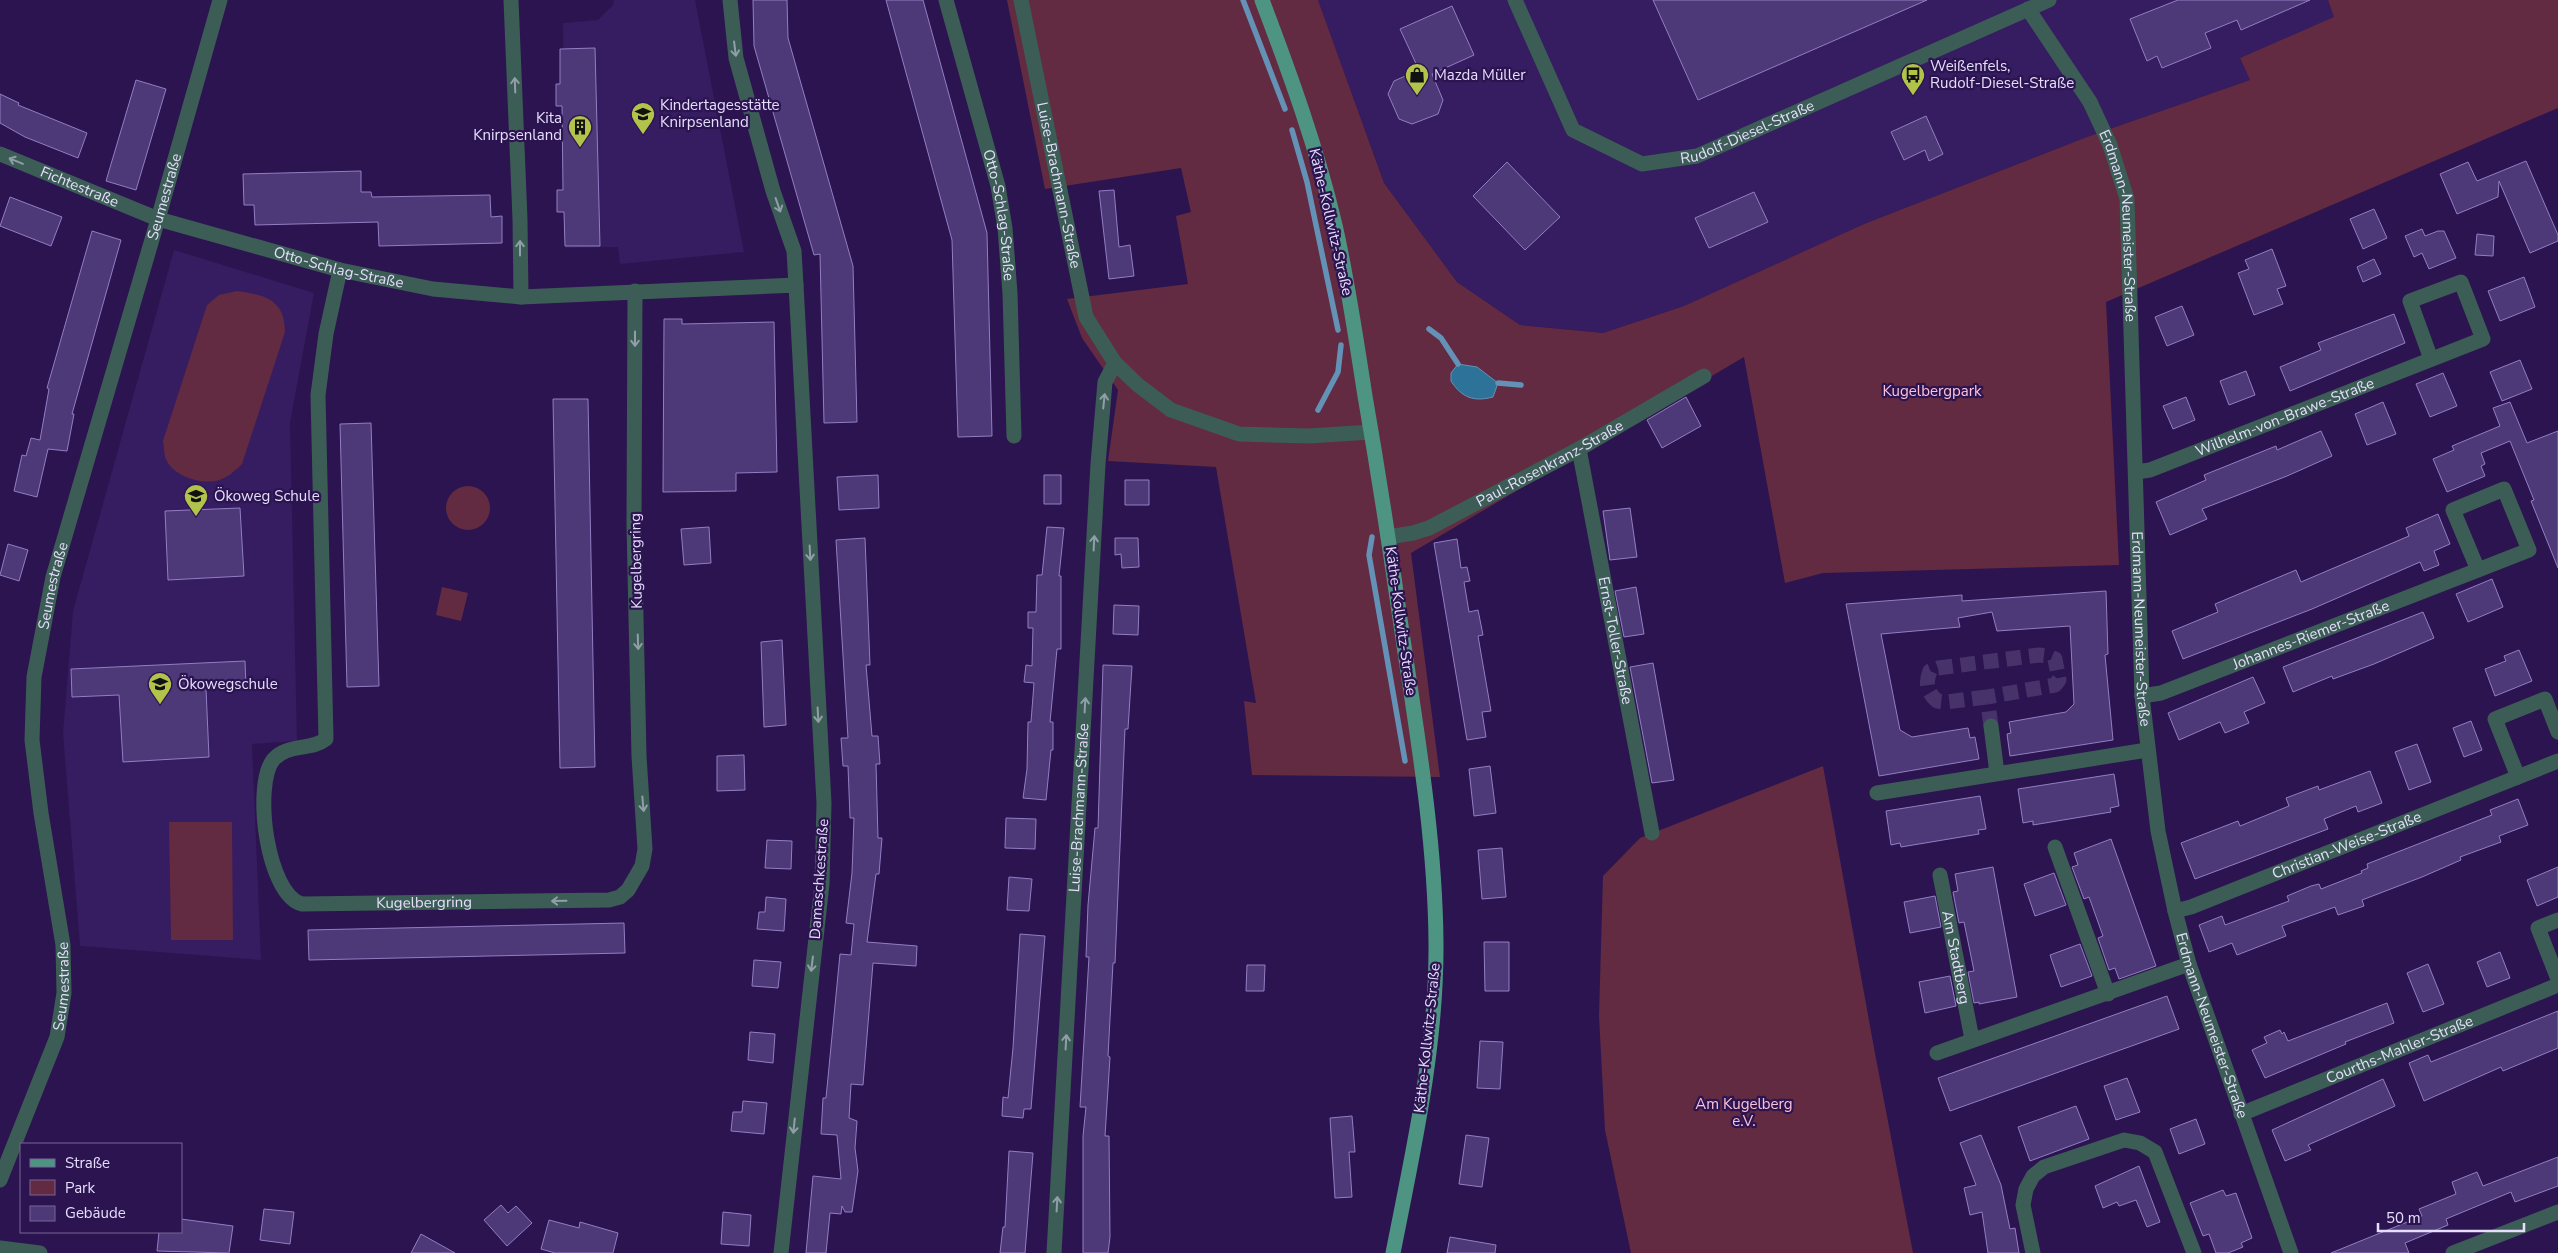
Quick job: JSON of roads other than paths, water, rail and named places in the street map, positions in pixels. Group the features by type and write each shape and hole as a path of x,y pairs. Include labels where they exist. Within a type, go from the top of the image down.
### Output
{"main road":[{"name":"Käthe-Kollwitz-Straße","path":"1262,0 1298,97 1335,224 1348,286 1388,537 1426,799 1433,870 1436,944 1434,998 1428,1058 1393,1253"}],"street":[{"name":"Seumestraße","path":"0,1180 57,1037 64,993 63,945 41,813 32,740 34,677 54,577 220,0"},
{"path":"510,0 520,210 521,296"},
{"path":"730,0 736,58 771,182 794,250 796,285"},
{"name":"Otto-Schlag-Straße","path":"946,0 998,186 1005,228 1010,293 1014,436"},
{"name":"Luise-Brachmann-Straße","path":"1021,0 1086,317 1115,363 1138,386 1171,410 1239,434 1309,436 1371,432"},
{"name":"Rudolf-Diesel-Straße","path":"1515,0 1573,130 1642,164 1697,156 2049,0"},
{"name":"Erdmann-Neumeister-Straße","path":"2028,9 2090,102 2110,145 2127,199 2142,696 2158,831 2175,911 2189,964 2291,1253"},
{"name":"Fichtestraße","path":"0,154 158,219"},
{"name":"Otto-Schlag-Straße","path":"158,219 340,270 433,289 521,296 796,285"},
{"name":"Kugelbergring","path":"340,270 326,334 318,395 326,739 320,744 292,748 282,753 274,759 264,782 263,806 270,851 281,885 294,902 302,904 609,900 620,896 628,890 636,879 642,866 645,849 645,829 639,756 634,524 635,290"},
{"name":"Wilhelm-von-Brawe-Straße","path":"2136,472 2150,470 2482,339 2461,282 2410,302 2431,359"},
{"name":"Damaschkestraße","path":"781,1253 822,884 824,847 824,803 796,285"},
{"name":"Luise-Brachmann-Straße","path":"1054,1253 1098,464 1105,382 1115,363"},
{"name":"Paul-Rosenkranz-Straße","path":"1388,537 1429,528 1579,449 1704,376"},
{"name":"Ernst-Toller-Straße","path":"1579,449 1652,832"},
{"name":"Johannes-Riemer-Straße","path":"2142,696 2161,693 2478,570 2528,550 2504,489 2453,510 2478,570"},
{"path":"2518,777 2495,719 2545,699 2558,732"},
{"path":"1991,726 1997,773"},
{"path":"1877,793 2148,750"},
{"name":"Christian-Weise-Straße","path":"2175,911 2191,908 2558,761"},
{"path":"2055,847 2108,994"},
{"name":"Am Stadtberg","path":"1940,875 1972,1039"},
{"path":"2558,920 2538,928 2558,979"},
{"path":"1937,1053 1972,1039 2108,994 2189,964"},
{"name":"Courths-Mahler-Straße","path":"2241,1114 2558,985"},
{"path":"2033,1253 2023,1205 2026,1189 2033,1176 2044,1167 2124,1140 2140,1143 2155,1152 2194,1253"},
{"path":"2454,1253 2558,1212"},
{"path":"0,1248 40,1253"}],"water":[{"path":"1458,364 1477,367 1498,383 1493,397 1474,399 1464,395 1455,387 1451,381 1451,373"}],"waterway":[{"path":"1243,0 1285,109"},
{"path":"1292,130 1307,182 1338,330"},
{"path":"1429,329 1441,338 1458,364"},
{"path":"1318,410 1338,372 1341,345"},
{"path":"1498,383 1521,385"},
{"path":"1372,537 1369,555 1405,761"}],"tunnel":[{"path":"1987,697 1946,702 1937,701 1928,687 1930,671 1938,668 2039,655 2055,659 2059,680 2055,685 1987,697 1991,726"}],"place":[{"name":"Mazda Müller","path":"1417,96"},
{"name":"Weißenfels, Rudolf-Diesel-Straße","path":"1913,96"},
{"name":"Kindertagesstätte Knirpsenland","path":"643,135"},
{"name":"Kita Knirpsenland","path":"580,148"},
{"name":"Ökoweg Schule","path":"196,517"},
{"name":"Ökowegschule","path":"160,705"}],"park label":[{"name":"Kugelbergpark","path":"1932,391"},
{"name":"Am Kugelberg e.V.","path":"1744,1112"}]}
